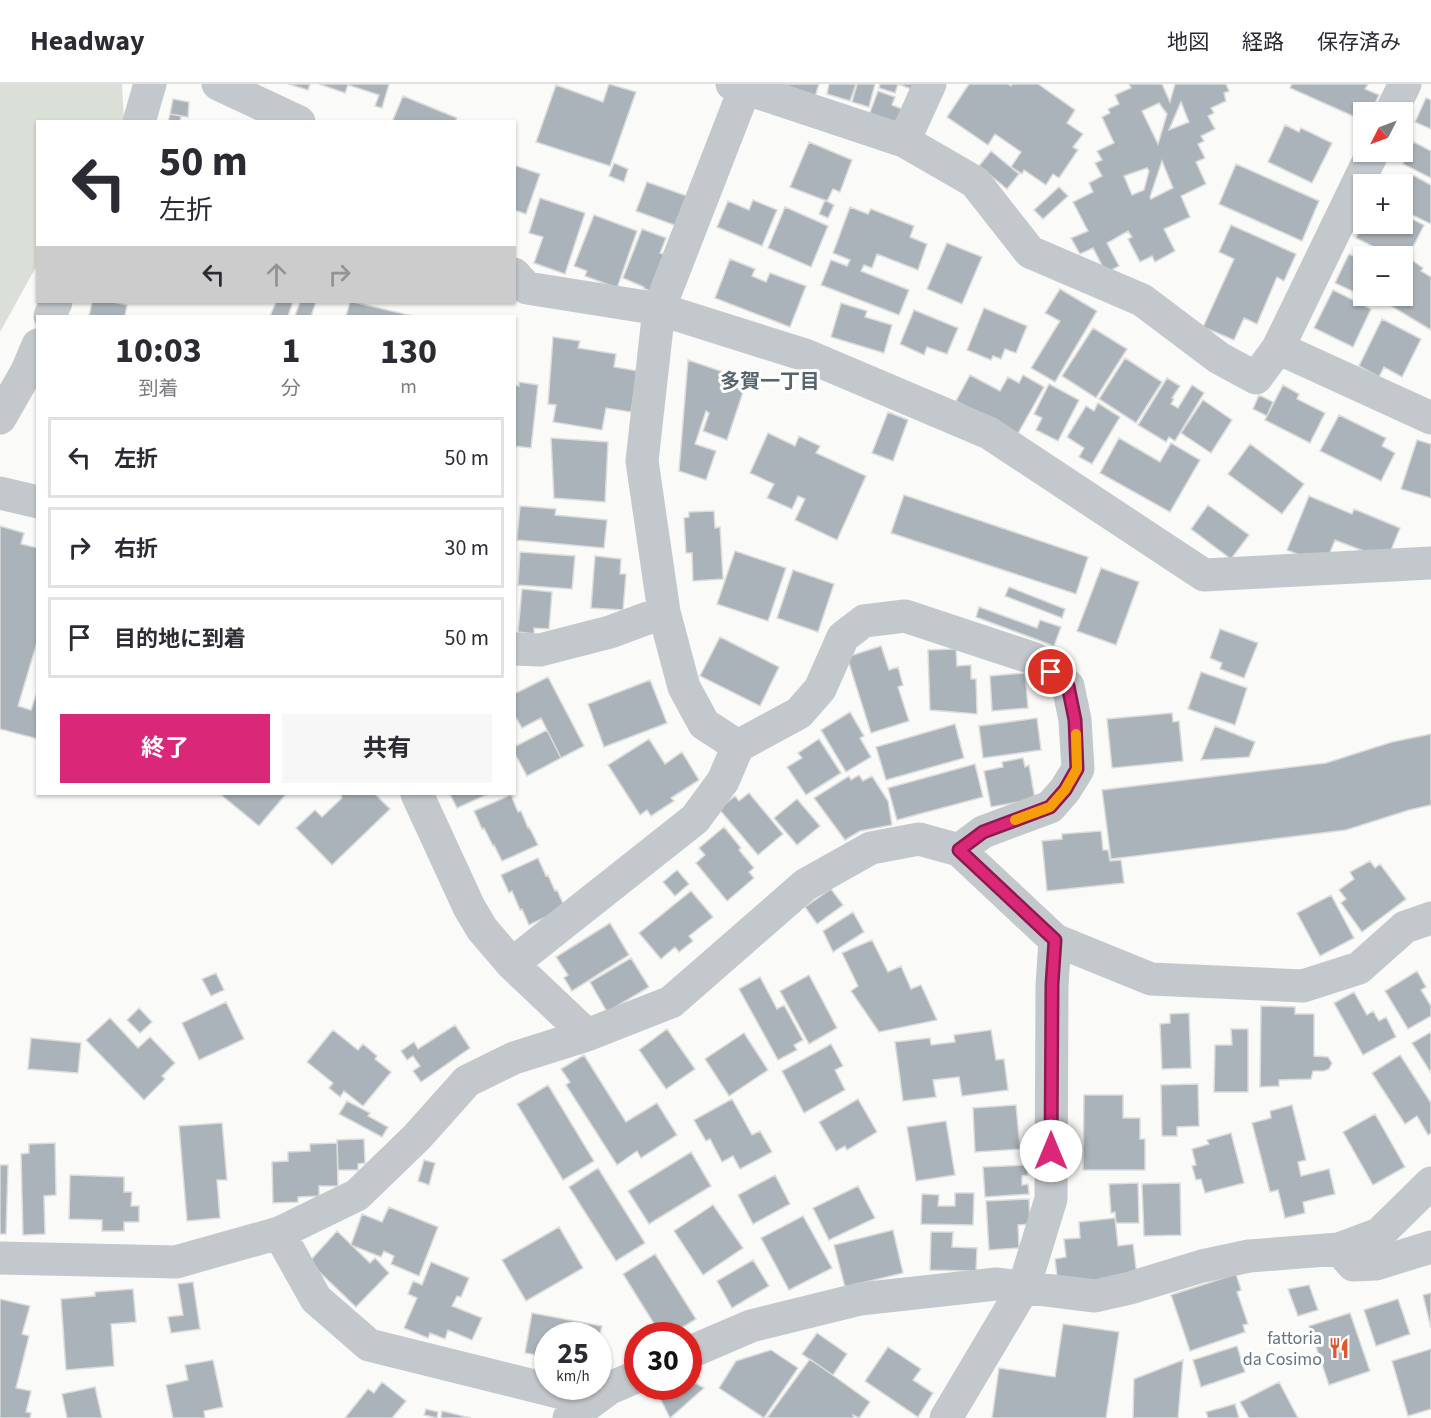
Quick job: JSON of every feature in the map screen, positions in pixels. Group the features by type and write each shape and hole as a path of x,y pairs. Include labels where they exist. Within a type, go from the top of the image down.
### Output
{"street":[{"path":"141,120 150,84"},
{"path":"218,84 295,120"},
{"path":"904,141 930,84"},
{"path":"1396,102 1405,84"},
{"path":"738,746 704,724 684,687 664,612 642,461 659,309 739,86 904,141 975,182 1030,252 1142,300 1220,358 1256,378 1278,348 1367,162"},
{"path":"516,276 527,288 659,309 805,355 989,432 1203,575 1431,563"},
{"path":"1278,348 1431,418"},
{"path":"0,418 27,371 36,350"},
{"path":"0,493 36,502"},
{"path":"516,649 540,650 610,632 664,612"},
{"path":"512,964 695,819 723,781 738,746 799,713 820,690 843,637 864,621 905,616 1035,659 1068,686 1075,720 1077,769 1065,790 1050,807 983,832 959,850"},
{"path":"417,795 469,907 482,928 512,964 587,1035"},
{"path":"0,1258 176,1262 279,1233 357,1195 417,1137 467,1081 514,1058 587,1035 671,1002 805,885 871,848 919,839 959,850 1055,940 1151,979 1303,986 1359,968 1406,927 1431,918"},
{"path":"946,1418 1024,1287 1051,1199 1052,984 1055,940"},
{"path":"702,1347 752,1326 860,1299 996,1284 1095,1296 1202,1266 1249,1256 1339,1250 1379,1234 1431,1183"},
{"path":"279,1233 316,1299 369,1345 570,1395 576,1412 610,1388 624,1382"},
{"path":"1339,1250 1353,1265 1376,1264 1431,1247"}],"shaded area":[{"path":"0,84 122,84 124,120 36,120 36,267 0,332"}],"building":[{"path":"288,84 310,84 308,90"},
{"path":"319,84 389,84 382,108 375,106 379,95 348,85 345,93"},
{"path":"609,84 636,92 610,166 536,142 556,85 603,102"},
{"path":"787,84 819,84 814,100 785,90"},
{"path":"829,84 856,84 850,101 827,94"},
{"path":"857,84 875,84 869,107 852,102"},
{"path":"880,84 898,84 895,93 879,88"},
{"path":"898,84 922,84 919,92"},
{"path":"969,84 1008,84 1011,86 1012,84 1038,84 1075,110 1067,123 1083,134 1073,147 1078,150 1059,178 1053,174 1046,185 1024,170 1022,174 1011,167 1021,152 995,134 988,145 947,117"},
{"path":"1129,84 1162,84 1170,102 1175,84 1226,84 1229,91 1224,93 1226,101 1211,108 1214,113 1208,116 1215,129 1201,136 1204,141 1198,144 1205,158 1196,162 1206,184 1181,196 1190,217 1164,229 1175,251 1155,262 1152,256 1140,262 1128,239 1132,237 1128,231 1107,243 1119,266 1106,273 1093,248 1080,254 1071,238 1088,231 1073,202 1093,192 1089,183 1102,176 1095,163 1102,160 1097,151 1114,143 1102,117 1110,113 1108,109 1119,104 1115,95 1131,88","holes":["1181,102 1189,122 1169,130","1159,103 1167,114 1158,144 1142,111","1162,161 1173,188 1151,199","1147,168 1149,171 1144,190 1132,195 1124,176"]},
{"path":"1292,84 1368,84 1365,89 1379,95 1376,102 1353,102 1353,116 1290,88"},
{"path":"878,91 895,97 892,105 912,113 900,135 866,123"},
{"path":"403,96 457,118 456,120 393,120"},
{"path":"1426,98 1431,100 1431,129 1415,122"},
{"path":"173,99 189,102 188,117 170,114"},
{"path":"170,114 181,116 180,120 168,120"},
{"path":"1285,125 1299,132 1301,128 1332,143 1312,183 1268,162"},
{"path":"809,142 852,160 840,192 833,189 827,201 790,187"},
{"path":"1414,142 1431,151 1431,178 1403,164 1413,162"},
{"path":"991,151 1019,174 1007,189 979,166"},
{"path":"614,163 628,169 624,182 609,176"},
{"path":"1236,164 1319,201 1302,241 1219,204"},
{"path":"516,166 540,174 526,214 516,211"},
{"path":"1413,175 1431,185 1431,224 1413,215"},
{"path":"647,182 687,196 677,226 636,211"},
{"path":"1059,187 1068,196 1043,219 1034,210"},
{"path":"540,198 585,213 565,274 534,263 543,237 529,233"},
{"path":"753,200 777,210 762,246 717,227 728,201 749,210"},
{"path":"825,200 834,205 828,218 819,214"},
{"path":"785,207 828,226 811,267 768,248"},
{"path":"850,207 868,214 871,209 914,226 910,237 927,244 918,270 877,254 872,268 864,265 861,271 909,290 899,315 821,285 831,260 847,266 850,260 833,253"},
{"path":"594,215 637,231 617,288 585,276 587,271 574,266"},
{"path":"1413,220 1424,225 1413,247 1372,246 1356,238 1358,234 1413,234"},
{"path":"1231,225 1296,254 1284,281 1277,277 1257,324 1244,318 1234,340 1203,327 1234,259 1219,252"},
{"path":"642,229 666,238 660,253 678,259 659,295 623,278"},
{"path":"947,243 982,257 962,304 927,289"},
{"path":"1349,254 1353,256 1353,292 1335,283"},
{"path":"730,259 755,269 752,276 766,282 770,273 806,286 790,327 715,298"},
{"path":"1413,261 1423,268 1421,271 1431,277 1431,330 1391,306 1413,306"},
{"path":"1060,289 1097,311 1055,382 1031,368 1060,321 1045,313"},
{"path":"1333,290 1353,300 1353,306 1365,306 1371,309 1353,347 1314,328"},
{"path":"92,303 127,305 125,315 89,315"},
{"path":"276,303 293,303 288,315 270,315"},
{"path":"300,303 316,303 311,315 295,315"},
{"path":"350,303 357,303 409,315 346,315"},
{"path":"841,303 867,311 865,317 892,325 884,353 831,337"},
{"path":"984,308 1027,326 1016,353 1005,349 1001,359 993,356 991,360 967,350"},
{"path":"914,310 958,328 947,354 927,347 924,355 900,344"},
{"path":"1382,319 1421,339 1402,377 1384,367 1379,377 1359,366"},
{"path":"1093,328 1127,349 1096,398 1062,376"},
{"path":"553,337 580,341 578,348 616,354 614,367 638,371 631,412 606,408 602,430 553,422 556,405 548,404"},
{"path":"1125,358 1162,382 1136,423 1099,399"},
{"path":"688,360 747,380 727,440 703,431 709,413 706,411 695,444 716,451 706,480 679,471"},
{"path":"970,375 1000,391 1008,377 1019,383 1023,375 1044,387 1017,435 956,401"},
{"path":"1167,378 1180,386 1171,404 1178,408 1192,385 1204,393 1175,441 1169,437 1166,442 1138,425"},
{"path":"519,382 538,385 531,448 516,446 516,385 519,386"},
{"path":"1049,384 1079,400 1058,441 1036,430 1042,418 1034,414"},
{"path":"1283,385 1299,394 1297,399 1325,413 1310,443 1265,420"},
{"path":"1259,395 1273,402 1267,416 1253,409"},
{"path":"1203,400 1232,420 1211,453 1181,433"},
{"path":"1098,403 1120,417 1092,464 1079,457 1084,448 1067,437 1086,406 1094,411"},
{"path":"888,412 908,420 893,461 872,453"},
{"path":"1339,415 1386,438 1382,446 1395,453 1381,481 1320,451"},
{"path":"768,433 795,446 799,436 820,446 816,453 866,476 837,540 795,520 805,499 798,496 792,509 767,498 774,484 750,473"},
{"path":"551,438 608,442 605,502 554,498"},
{"path":"1119,438 1160,462 1171,443 1200,460 1170,512 1100,473"},
{"path":"1417,440 1431,444 1431,498 1401,489"},
{"path":"1250,444 1304,484 1282,514 1228,474"},
{"path":"904,495 1088,557 1076,594 891,533"},
{"path":"1309,496 1352,514 1354,509 1400,528 1387,560 1335,540 1325,565 1287,550"},
{"path":"1208,505 1249,535 1231,559 1191,529"},
{"path":"520,506 556,509 555,515 607,520 604,548 517,540"},
{"path":"714,511 715,528 720,527 723,579 693,581 692,553 686,553 684,518 689,517 689,512"},
{"path":"0,526 24,533 21,544 36,548 36,646 18,706 31,710 36,695 36,738 0,729"},
{"path":"735,551 786,568 768,621 717,604"},
{"path":"520,552 575,556 572,589 518,585"},
{"path":"595,556 621,559 620,574 626,574 623,610 591,608"},
{"path":"1101,568 1139,582 1116,645 1077,631"},
{"path":"793,570 834,584 818,632 777,618"},
{"path":"1009,587 1065,609 1062,618 1005,596"},
{"path":"522,589 552,592 549,629 534,628 534,634 518,632"},
{"path":"979,607 1037,628 1040,620 1061,627 1054,646 976,617"},
{"path":"1220,629 1258,643 1244,678 1220,669 1222,663 1210,658"},
{"path":"720,637 779,667 760,706 700,676"},
{"path":"881,646 889,670 898,667 903,685 898,687 909,721 871,733 847,657"},
{"path":"956,649 957,666 971,665 971,679 976,679 977,714 930,710 928,650"},
{"path":"1201,672 1247,688 1235,725 1188,709"},
{"path":"1025,673 1028,708 992,711 990,676"},
{"path":"548,677 584,746 561,758 541,718 522,728 516,718 516,693"},
{"path":"650,680 667,723 604,747 588,704"},
{"path":"850,712 864,736 860,738 871,757 846,772 821,730"},
{"path":"1172,713 1173,722 1179,721 1183,761 1112,768 1107,719"},
{"path":"1037,718 1041,750 983,758 979,726"},
{"path":"955,724 964,758 886,780 876,747"},
{"path":"1215,726 1255,742 1249,757 1201,760"},
{"path":"547,730 561,758 527,776 516,756 516,746"},
{"path":"1431,734 1431,805 1346,830 1111,859 1102,790 1326,763 1392,742"},
{"path":"649,739 665,764 682,752 699,780 671,798 674,801 651,816 647,810 640,815 608,765"},
{"path":"819,739 841,773 806,795 787,767 802,758 798,753"},
{"path":"1023,758 1025,767 1029,765 1035,799 991,807 984,771 1003,767 1002,762"},
{"path":"975,764 983,797 897,820 888,788"},
{"path":"859,775 863,781 872,776 888,801 892,825 860,831 845,840 814,798 849,776 851,780"},
{"path":"749,793 783,834 758,855 719,809 735,796 739,801"},
{"path":"221,795 285,795 259,826"},
{"path":"341,795 376,795 390,809 332,865 296,828 315,810 322,817 342,798"},
{"path":"450,795 486,795 457,808"},
{"path":"511,795 518,812 521,811 538,845 502,861 484,828 482,829 474,811"},
{"path":"797,799 820,826 797,845 774,818"},
{"path":"724,827 754,868 749,872 754,878 727,901 696,863 705,855 699,848"},
{"path":"1101,831 1103,850 1108,850 1110,861 1121,860 1124,883 1047,891 1042,841 1062,839 1062,834"},
{"path":"538,858 565,908 529,925 512,891 509,893 501,875"},
{"path":"1370,861 1375,868 1380,864 1406,899 1362,932 1341,903 1346,899 1339,890 1354,879 1350,872"},
{"path":"677,870 689,884 675,896 663,882"},
{"path":"831,889 843,905 817,924 805,907"},
{"path":"691,891 713,917 689,936 693,941 679,952 675,947 661,959 639,933"},
{"path":"1331,895 1354,938 1320,956 1297,913"},
{"path":"853,912 864,932 833,952 823,931"},
{"path":"610,923 629,955 572,991 564,978 568,975 556,957"},
{"path":"872,940 888,972 901,966 911,989 921,985 937,1020 879,1032 851,991 858,986 842,953"},
{"path":"631,958 649,987 607,1012 590,982"},
{"path":"1417,971 1426,987 1421,990 1431,1006 1431,1016 1408,1029 1385,991"},
{"path":"216,973 224,990 211,996 202,979"},
{"path":"809,975 837,1028 809,1044 780,991"},
{"path":"760,977 777,1009 784,1005 803,1040 794,1045 797,1050 778,1060 739,989"},
{"path":"1354,992 1367,1015 1373,1011 1379,1021 1386,1017 1396,1037 1363,1055 1334,1003"},
{"path":"226,1002 244,1039 199,1060 182,1023"},
{"path":"1261,1006 1295,1007 1295,1014 1314,1014 1314,1056 1328,1057 1332,1063 1329,1069 1313,1071 1311,1079 1279,1080 1279,1086 1260,1087"},
{"path":"139,1008 152,1022 140,1033 127,1020"},
{"path":"1189,1013 1191,1068 1162,1069 1160,1024 1170,1023 1170,1014"},
{"path":"110,1018 138,1048 150,1037 175,1063 162,1076 165,1079 144,1100 86,1040"},
{"path":"455,1025 470,1048 421,1082 413,1071 420,1066 413,1056 407,1060 401,1051 414,1042 418,1049"},
{"path":"667,1029 695,1069 666,1089 639,1050"},
{"path":"1231,1029 1248,1029 1248,1092 1214,1092 1215,1045 1232,1045"},
{"path":"333,1030 358,1050 363,1044 377,1056 375,1059 391,1072 363,1106 344,1091 340,1097 329,1088 333,1083 307,1062"},
{"path":"991,1030 996,1060 1004,1059 1008,1090 962,1096 959,1077 933,1080 936,1097 903,1101 895,1042 930,1038 931,1045 955,1042 954,1035"},
{"path":"1431,1032 1431,1073 1412,1043"},
{"path":"744,1033 768,1070 729,1096 705,1059"},
{"path":"31,1038 81,1043 78,1073 28,1069"},
{"path":"831,1044 843,1066 835,1070 845,1090 804,1113 782,1071"},
{"path":"584,1055 626,1122 657,1103 677,1135 641,1158 637,1151 617,1165 566,1085 570,1082 561,1069"},
{"path":"1400,1055 1431,1103 1431,1133 1428,1135 1417,1116 1405,1124 1372,1073"},
{"path":"1198,1084 1199,1126 1177,1127 1177,1136 1162,1136 1161,1085"},
{"path":"548,1085 594,1161 563,1180 517,1104"},
{"path":"1084,1095 1123,1095 1123,1118 1140,1118 1140,1139 1145,1139 1145,1170 1083,1170"},
{"path":"732,1099 752,1135 760,1131 772,1152 740,1169 733,1156 722,1162 710,1139 706,1141 694,1120"},
{"path":"858,1099 877,1132 847,1150 845,1146 836,1151 819,1122"},
{"path":"347,1101 370,1113 368,1116 388,1127 382,1137 339,1114"},
{"path":"1016,1105 1020,1149 975,1152 973,1108"},
{"path":"1292,1105 1306,1160 1298,1162 1301,1176 1329,1169 1335,1194 1303,1202 1305,1213 1285,1218 1278,1190 1270,1192 1252,1123 1271,1118 1270,1111"},
{"path":"1375,1114 1405,1167 1373,1185 1343,1132"},
{"path":"946,1121 955,1175 916,1181 907,1127"},
{"path":"222,1123 227,1180 217,1180 220,1218 187,1221 179,1126"},
{"path":"1231,1133 1244,1183 1205,1193 1201,1179 1196,1180 1192,1166 1196,1165 1192,1149 1209,1144 1207,1140"},
{"path":"364,1139 365,1163 358,1164 358,1170 338,1170 337,1140"},
{"path":"55,1143 56,1195 44,1196 45,1234 23,1235 21,1154 29,1153 29,1144"},
{"path":"337,1143 338,1186 319,1186 319,1196 298,1197 298,1202 273,1203 272,1162 288,1161 288,1152 310,1151 310,1144"},
{"path":"691,1152 711,1186 649,1224 628,1191"},
{"path":"424,1160 435,1163 429,1185 418,1181"},
{"path":"0,1165 8,1165 6,1234 0,1234"},
{"path":"1027,1165 1028,1175 1022,1176 1022,1185 1028,1184 1029,1194 985,1197 983,1167"},
{"path":"598,1168 645,1243 616,1261 569,1187"},
{"path":"70,1175 124,1177 124,1192 132,1192 131,1206 139,1206 139,1222 124,1222 124,1231 102,1231 102,1220 69,1219"},
{"path":"775,1175 790,1204 753,1224 738,1195"},
{"path":"1138,1183 1139,1223 1116,1223 1115,1212 1111,1213 1109,1184"},
{"path":"1180,1183 1181,1235 1144,1236 1142,1184"},
{"path":"858,1186 875,1218 829,1240 813,1208"},
{"path":"955,1193 974,1193 973,1225 921,1224 922,1194 939,1195 938,1206 955,1206"},
{"path":"1029,1199 1030,1224 1018,1225 1019,1248 989,1250 986,1201"},
{"path":"713,1205 743,1248 703,1275 674,1231"},
{"path":"389,1207 438,1227 419,1276 391,1264 394,1256 384,1251 381,1257 351,1245 362,1214 382,1222"},
{"path":"803,1216 832,1268 789,1290 761,1238"},
{"path":"1115,1218 1118,1246 1133,1244 1137,1276 1058,1285 1055,1259 1066,1257 1064,1239 1080,1238 1079,1222"},
{"path":"559,1227 583,1268 526,1301 502,1260"},
{"path":"893,1230 903,1273 845,1287 834,1245"},
{"path":"337,1231 370,1263 375,1258 389,1273 356,1307 309,1262"},
{"path":"931,1232 953,1232 952,1247 977,1248 976,1271 930,1270"},
{"path":"655,1254 696,1319 691,1322 653,1322 623,1274"},
{"path":"753,1260 769,1286 732,1308 717,1281"},
{"path":"431,1262 469,1278 461,1297 457,1296 452,1306 482,1318 472,1340 448,1330 445,1339 430,1333 428,1338 404,1328 417,1298 408,1294 413,1281 422,1285"},
{"path":"1236,1274 1241,1290 1237,1292 1248,1324 1243,1325 1245,1332 1190,1351 1171,1295"},
{"path":"193,1282 200,1329 171,1333 168,1317 183,1315 178,1284"},
{"path":"1309,1285 1318,1310 1298,1316 1288,1289"},
{"path":"133,1289 136,1322 111,1324 114,1366 66,1370 61,1299 95,1296 95,1292"},
{"path":"1431,1293 1431,1328 1423,1295"},
{"path":"0,1299 30,1306 22,1334 29,1336 16,1388 31,1391 26,1412 31,1413 30,1418 0,1418"},
{"path":"1398,1299 1410,1334 1376,1346 1364,1310"},
{"path":"532,1313 580,1322 534,1322 534,1355 525,1353"},
{"name":"fattoria da Cosimo","path":"1350,1313 1370,1371 1329,1385 1309,1326"},
{"path":"1063,1324 1119,1332 1106,1418 992,1418 999,1368 1055,1377"},
{"path":"817,1333 847,1354 833,1375 802,1354"},
{"path":"1237,1346 1245,1372 1201,1387 1193,1360"},
{"path":"888,1347 921,1369 913,1380 933,1393 918,1417 865,1381"},
{"path":"1431,1349 1431,1409 1408,1416 1392,1361"},
{"path":"771,1350 798,1368 764,1418 719,1388 736,1361"},
{"path":"810,1359 870,1402 859,1418 853,1415 854,1418 767,1418"},
{"path":"213,1360 223,1407 204,1411 205,1418 173,1418 166,1385 188,1380 185,1365"},
{"path":"1183,1360 1178,1418 1133,1418 1134,1379"},
{"path":"382,1382 406,1401 392,1418 345,1418 368,1389 374,1393"},
{"path":"1279,1382 1298,1418 1249,1418 1240,1402"},
{"path":"95,1387 102,1418 67,1418 62,1394"},
{"path":"661,1400 690,1400 670,1418"},
{"path":"1235,1404 1239,1418 1208,1418 1206,1412"},
{"path":"426,1409 438,1412 437,1418 424,1415"},
{"path":"442,1411 471,1418 441,1418"}],"slow traffic":[{"path":"1015,820 1050,807 1065,790 1077,769 1076,734"}],"place":[{"name":"fattoria da Cosimo","path":"1339,1348"}],"district":[{"name":"多賀一丁目","path":"770,382"}],"route":[{"path":"1051,672 1068,686 1075,720 1077,769 1065,790 1050,807 983,832 959,850 1055,940 1052,984 1051,1151"}]}
